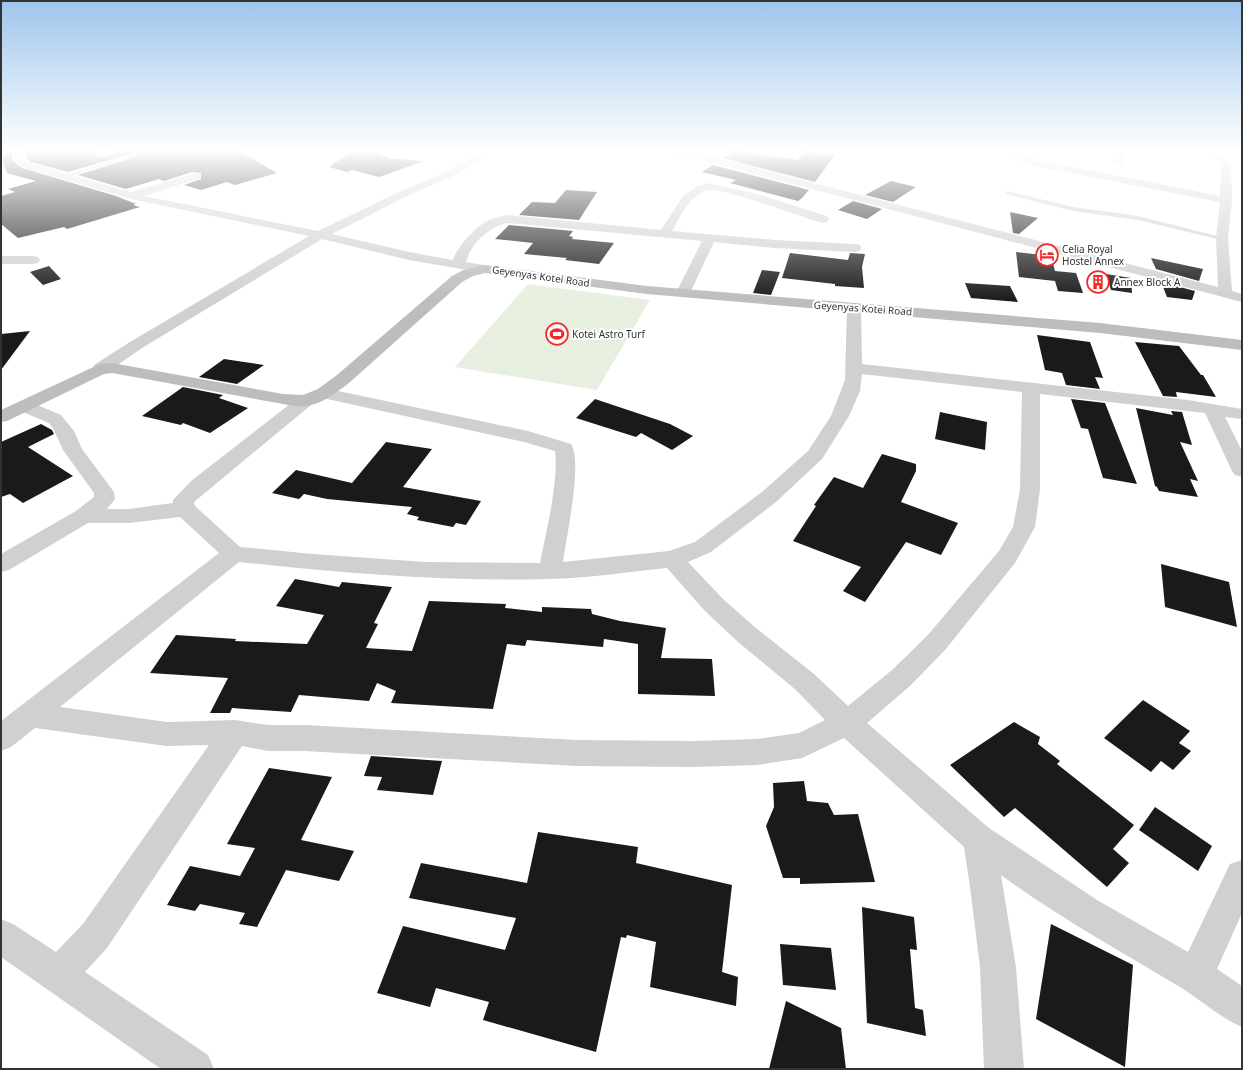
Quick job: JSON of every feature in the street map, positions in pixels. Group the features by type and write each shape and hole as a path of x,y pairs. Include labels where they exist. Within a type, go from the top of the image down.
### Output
{"street":[{"path":"155,201 320,235 408,256 485,269"},
{"path":"1,418 100,369 136,345 320,235 389,201"},
{"path":"665,233 682,203 685,201"},
{"path":"767,201 823,220"},
{"path":"874,201 1242,298"},
{"path":"1225,293 1222,238 1226,201"},
{"path":"459,264 462,252 475,237 492,224 507,219 775,244 856,248"},
{"path":"684,293 688,281 710,238"},
{"path":"1,260 33,260"},
{"path":"485,269 468,273 449,285 343,379 324,393 305,401 198,486 183,500 185,509 234,554 313,562 418,569 550,571 593,568 672,559 703,547 769,497 815,455 840,416 854,380 854,308"},
{"name":"Geyenyas Kotei Road","path":"485,269 684,293 1100,328 1242,345"},
{"path":"100,369 112,368 132,371 283,399 305,401"},
{"path":"854,368 1031,387 1242,414"},
{"path":"32,716 167,734 235,732 268,738 304,738 576,753 694,754 757,752 802,745 847,723 901,678 936,643 1007,557 1024,527 1030,489 1032,448 1031,387"},
{"path":"324,393 528,437 564,448 566,460 564,486 550,571"},
{"path":"1,564 84,516 104,499 104,492 73,450 65,431 60,424 55,419 24,406"},
{"path":"1212,409 1224,430 1242,471"},
{"path":"84,516 129,516 185,509"},
{"path":"1,738 32,716 234,554"},
{"path":"672,559 714,605 747,635 805,682 847,723 978,839 1084,912 1195,976 1242,1008"},
{"path":"58,976 95,936 235,732"},
{"path":"978,839 987,887 998,967 1004,1069"},
{"path":"1195,976 1242,876"},
{"path":"1,936 194,1069"}],"lane":[{"path":"1040,201 1073,209 1142,219 1222,238"}],"green space":[{"name":"Kotei Astro Turf","path":"528,284 650,300 597,390 455,367"}],"building":[{"path":"1,201 128,201 136,204 133,205 140,207 67,229 64,227 18,238 1,224"},
{"path":"557,201 591,201 579,220 519,215 532,202 555,203"},
{"path":"853,201 882,209 867,219 838,210"},
{"path":"1010,212 1038,218 1019,234 1013,233"},
{"path":"509,225 573,231 569,236 573,237 572,239 614,243 599,264 565,260 567,258 524,254 533,243 495,239"},
{"path":"1016,252 1051,256 1055,271 1076,273 1083,293 1058,291 1055,281 1019,277"},
{"path":"790,253 848,260 850,253 865,254 862,267 864,288 835,286 835,284 782,278"},
{"path":"1151,258 1203,269 1199,281 1156,269"},
{"path":"49,266 61,279 43,285 30,272"},
{"path":"762,270 780,272 771,295 753,293"},
{"path":"1106,274 1131,278 1132,293 1111,290"},
{"path":"1161,282 1195,291 1192,300 1167,297"},
{"path":"965,283 1010,286 1018,302 971,298"},
{"path":"30,331 1,370 1,334"},
{"path":"1037,335 1090,342 1103,378 1095,377 1100,389 1066,385 1062,373 1045,370"},
{"path":"1135,342 1179,346 1201,375 1203,375 1216,397 1176,392 1177,397 1163,396"},
{"path":"224,359 264,365 237,384 199,377"},
{"path":"183,387 223,395 219,398 248,408 210,433 183,423 181,425 142,416"},
{"path":"595,399 670,424 693,436 672,450 641,433 636,437 576,418"},
{"path":"1071,399 1105,403 1137,484 1103,478 1088,429 1081,428"},
{"path":"1136,408 1173,415 1171,411 1182,412 1192,445 1180,442 1198,481 1190,479 1198,497 1159,491 1155,486"},
{"path":"940,412 987,422 985,450 935,439"},
{"path":"41,424 52,430 54,434 28,447 73,476 23,503 10,494 1,497 1,442"},
{"path":"386,442 432,449 403,487 481,501 466,525 456,523 453,527 417,520 419,517 407,514 412,507 327,499 304,494 299,499 272,493 296,470 352,483"},
{"path":"882,454 916,464 916,471 901,502 958,523 941,555 906,542 865,602 843,591 861,567 793,541 816,506 814,505 834,477 863,488"},
{"path":"1161,564 1229,582 1237,627 1165,607"},
{"path":"295,579 339,587 342,582 392,587 374,623 378,624 366,648 412,651 429,601 506,604 505,608 542,612 542,607 591,609 592,614 620,621 666,628 661,658 712,659 715,696 638,694 638,644 604,639 603,647 527,640 525,646 507,644 493,709 391,703 396,691 377,683 369,701 299,695 291,712 232,708 230,713 210,713 228,678 150,673 176,635 236,639 235,641 307,644 324,615 276,606"},
{"path":"1143,700 1190,731 1179,743 1191,751 1173,770 1161,761 1151,772 1104,738"},
{"path":"1014,722 1040,737 1038,744 1060,761 1057,764 1134,825 1113,849 1129,863 1107,887 1015,808 1004,817 950,765"},
{"path":"371,756 442,761 433,795 377,790 382,777 364,776"},
{"path":"269,768 332,777 301,840 354,851 339,881 286,870 257,927 239,924 245,913 200,904 195,911 167,905 190,866 240,876 255,848 227,844"},
{"path":"804,781 807,801 828,803 834,815 858,814 875,882 800,884 800,878 783,878 766,826 774,807 773,783"},
{"path":"1155,807 1212,846 1198,871 1139,830"},
{"path":"538,832 638,847 636,863 732,885 722,972 738,977 736,1006 650,987 656,942 627,935 626,938 621,937 596,1052 483,1020 489,1002 436,988 430,1007 377,993 403,926 505,950 516,918 409,898 421,863 527,883"},
{"path":"862,907 914,917 917,950 910,949 915,1008 923,1010 926,1036 867,1023"},
{"path":"1051,924 1133,965 1125,1067 1036,1019"},
{"path":"780,944 831,948 836,990 783,985"},
{"path":"786,1001 841,1028 846,1069 769,1069"}],"place":[{"name":"Celia Royal Hostel Annex","path":"1047,255"},
{"name":"Annex Block A","path":"1098,282"},
{"name":"Kotei Astro Turf","path":"557,334"}]}
